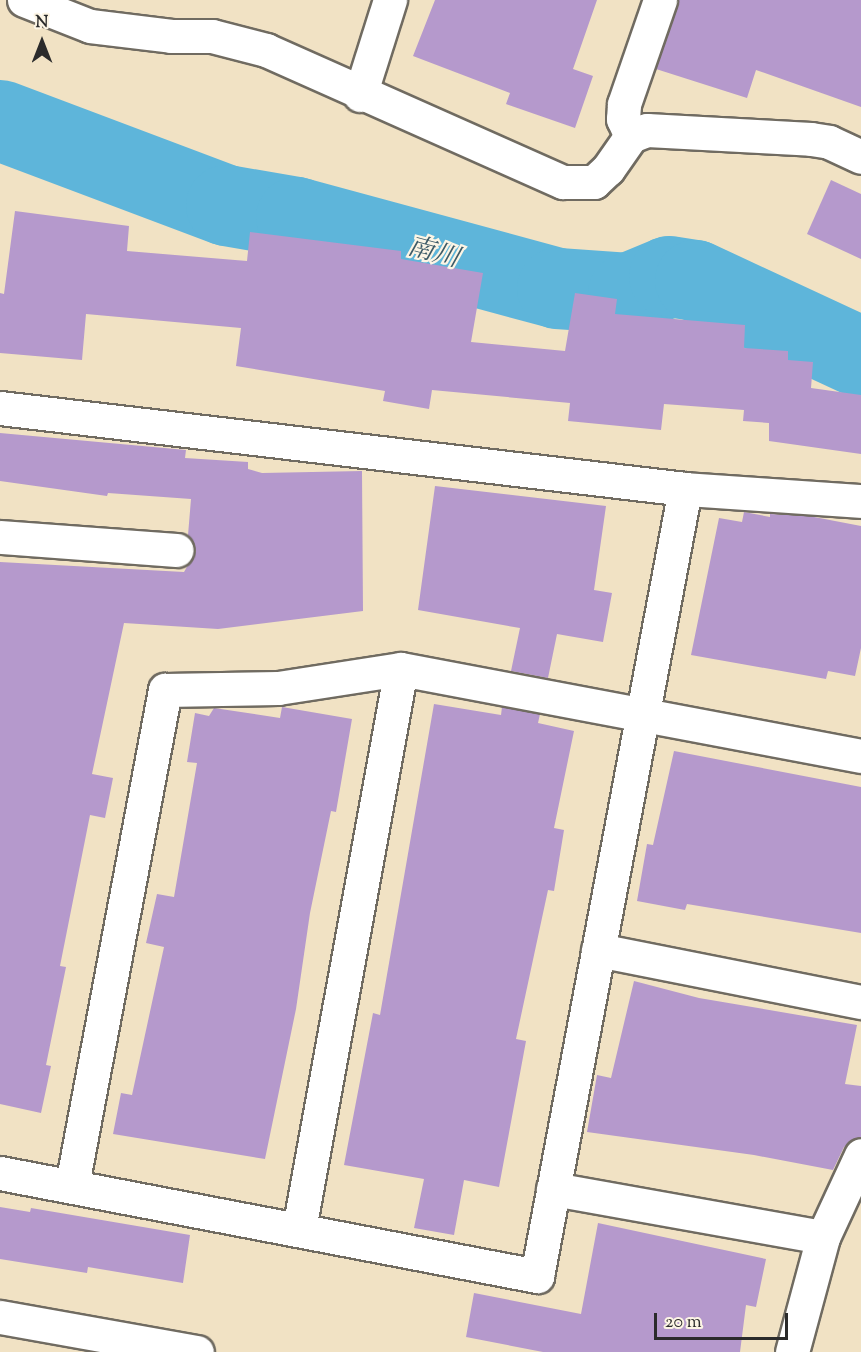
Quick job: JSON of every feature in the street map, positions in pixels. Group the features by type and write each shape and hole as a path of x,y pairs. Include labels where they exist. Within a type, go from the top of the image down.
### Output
{"street":[{"path":"24,0 90,26 171,36 212,36 243,42 296,62 360,94 563,182 594,182 608,169 631,136 666,129 812,139 829,142 861,157"},
{"path":"360,94 390,0"},
{"path":"631,136 623,119 624,104 660,0"},
{"path":"0,408 685,489 861,501"},
{"path":"0,1173 537,1276 685,489"},
{"path":"0,537 177,550"},
{"path":"299,1229 401,669"},
{"path":"72,1185 165,690 278,688 401,669 641,717 861,756"},
{"path":"597,950 861,1002"},
{"path":"792,1352 823,1237 859,1163"},
{"path":"553,1189 823,1237"},
{"path":"0,1317 197,1352"}],"building":[{"path":"435,0 597,0 573,69 593,76 575,128 506,104 510,93 413,56"},
{"path":"679,0 861,0 861,107 756,70 747,98 656,69"},
{"path":"831,180 861,194 861,259 807,234"},
{"path":"15,211 129,226 127,251 247,261 250,232 401,251 401,259 483,273 471,342 565,351 575,293 617,299 615,314 745,325 744,348 788,351 788,360 813,362 811,388 861,395 861,454 769,441 769,423 743,421 744,410 664,404 661,430 568,421 570,403 432,390 429,409 383,401 385,391 236,366 241,328 86,314 82,360 0,353 0,293 4,294"},
{"path":"0,433 186,450 185,458 248,462 248,469 262,473 362,471 363,611 218,629 124,623 92,774 113,778 105,818 90,815 60,966 66,967 46,1065 51,1066 41,1113 0,1104 0,562 184,572 196,551 188,535 191,499 108,493 107,496 0,481"},
{"path":"435,486 606,506 594,590 612,593 603,642 557,634 548,678 511,671 520,628 418,610"},
{"path":"744,512 770,517 770,514 809,516 861,526 861,648 855,676 828,671 826,679 691,655 719,518 742,522"},
{"path":"434,704 501,715 502,707 540,714 538,723 574,731 554,828 564,830 554,891 548,890 516,1039 526,1041 499,1187 464,1180 454,1235 414,1228 424,1179 344,1165 373,1013 380,1015"},
{"path":"282,707 352,719 336,812 331,811 310,913 296,1009 265,1159 113,1134 121,1093 132,1095 164,947 146,943 157,894 174,897 197,763 187,762 195,713 209,716 214,708 280,718"},
{"path":"674,751 861,787 861,933 687,904 685,910 637,901 647,844 653,845"},
{"path":"634,981 699,998 857,1025 845,1084 861,1086 861,1137 844,1147 833,1170 754,1155 587,1132 597,1075 611,1078"},
{"path":"0,1207 30,1212 31,1208 190,1235 183,1283 88,1267 87,1273 0,1259"},
{"path":"598,1223 766,1259 756,1307 746,1305 740,1352 543,1352 466,1337 474,1293 581,1314"}],"waterway":[{"name":"南川","path":"0,120 226,205 296,217 557,288 628,293 669,276 695,280 861,357"}]}
